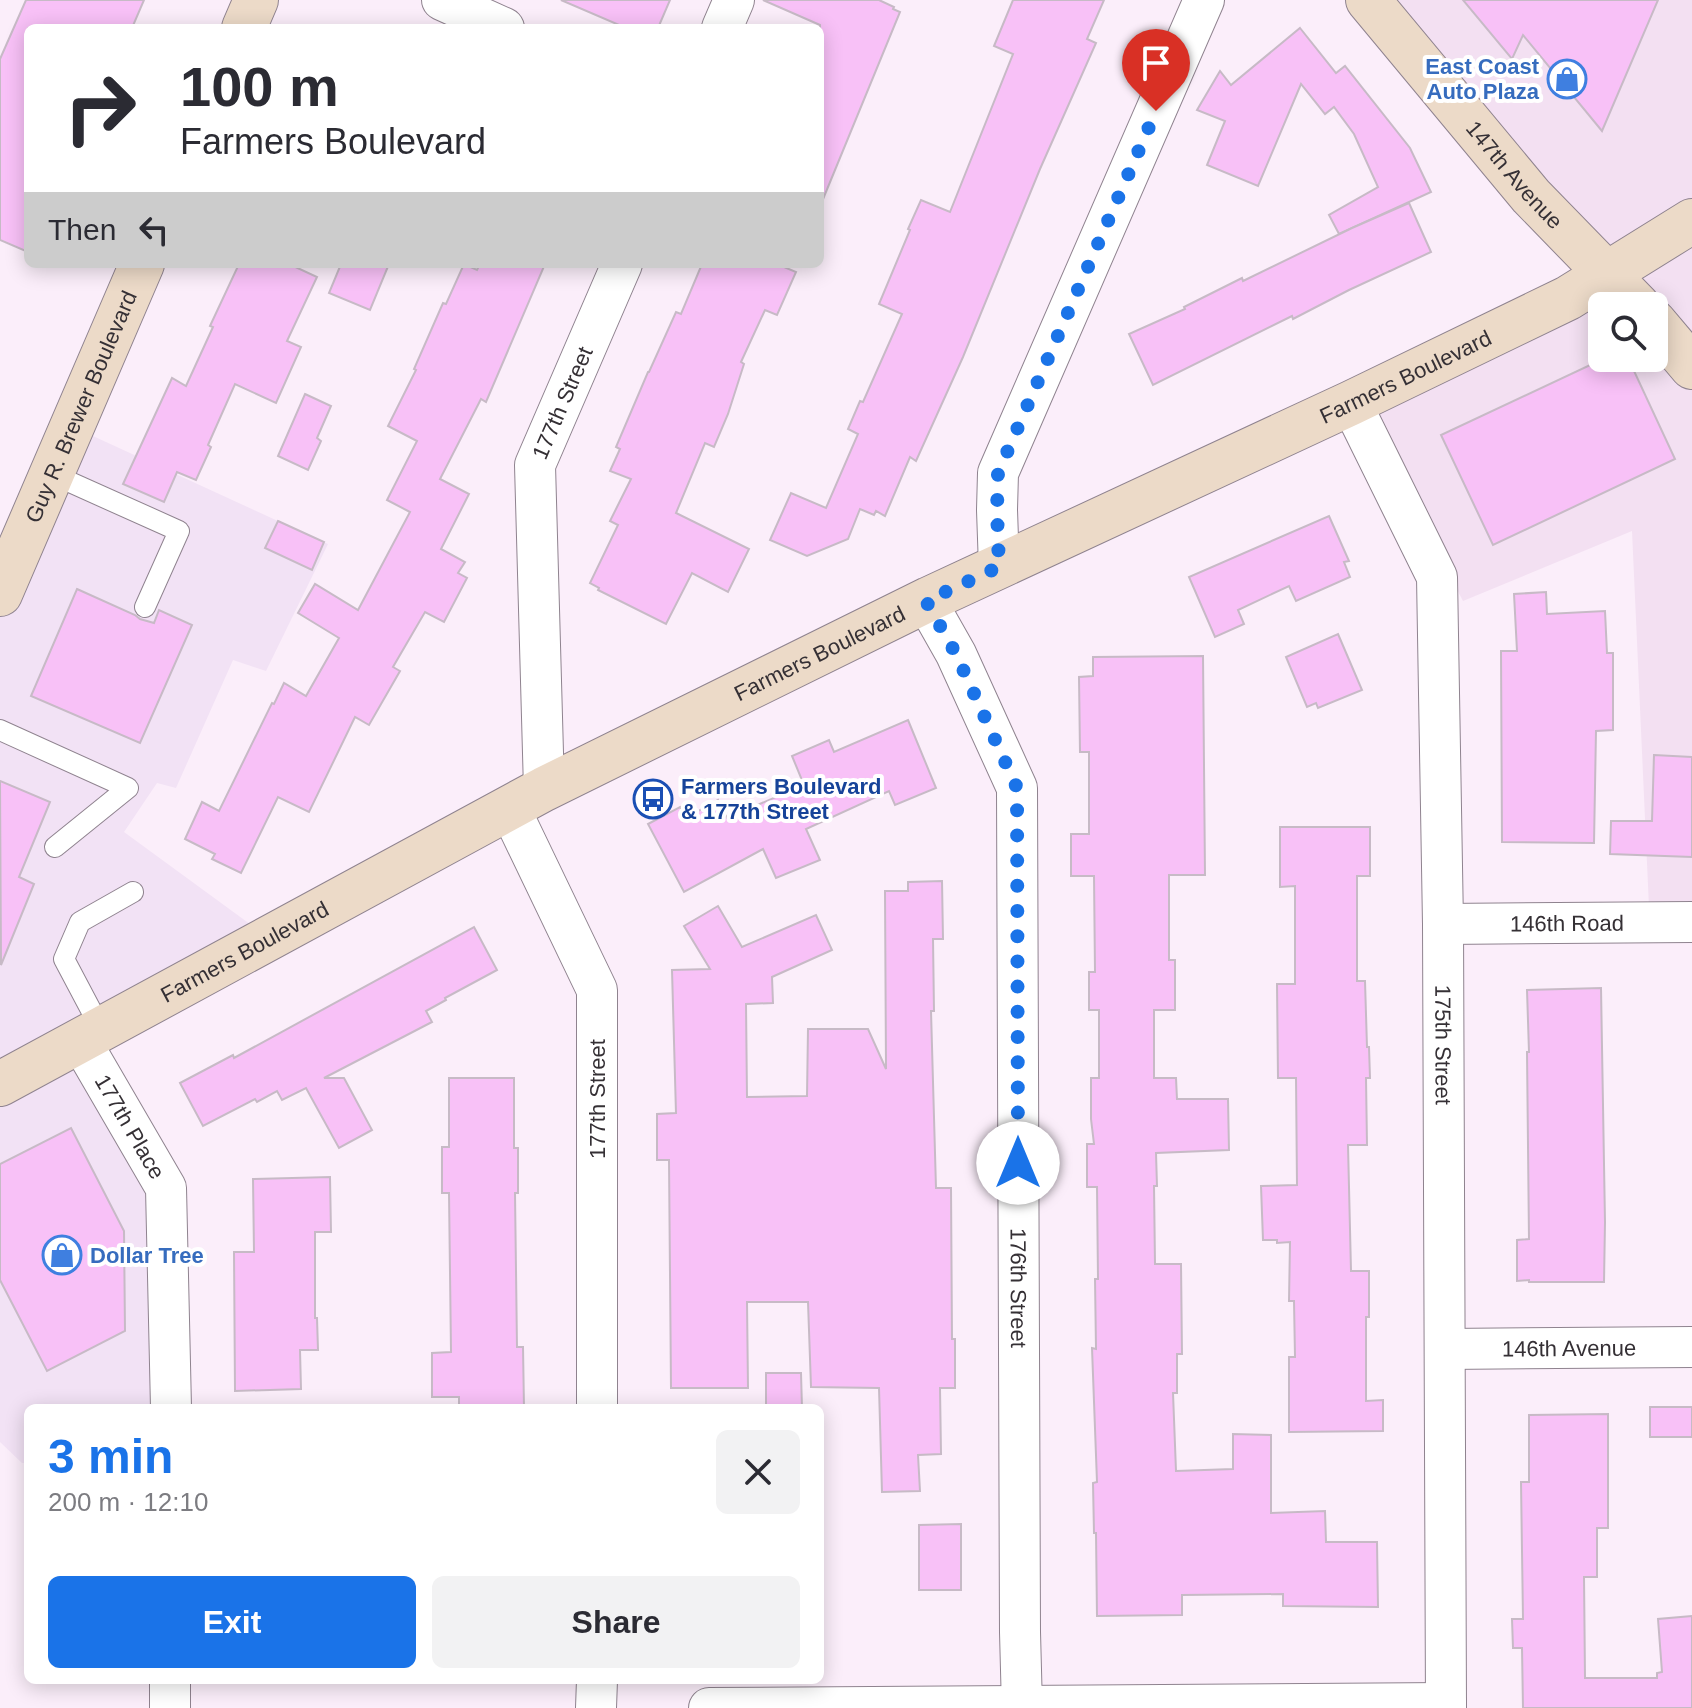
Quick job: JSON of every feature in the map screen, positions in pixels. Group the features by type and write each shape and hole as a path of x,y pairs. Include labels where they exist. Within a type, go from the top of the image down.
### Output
{"main road":[{"path":"246,24 256,0"},
{"name":"147th Avenue","path":"1368,0 1531,196 1624,292"},
{"name":"Farmers Boulevard","path":"0,1084 527,799 926,601 1568,298 1692,221"},
{"name":"Guy R. Brewer Boulevard","path":"4,571 52,474 140,268"},
{"path":"1668,339 1692,367"}],"street":[{"path":"442,0 495,24"},
{"path":"724,24 734,0"},
{"path":"999,567 998,473 1204,0"},
{"name":"177th Street","path":"597,1404 597,990 527,799 535,465 620,268"},
{"name":"175th Street","path":"1351,403 1437,577 1443,924 1446,1705"},
{"name":"176th Street","path":"926,601 956,654 1017,788 1022,1707"},
{"name":"146th Road","path":"1443,924 1670,922"},
{"name":"177th Place","path":"91,1034 166,1188 171,1404"},
{"name":"146th Avenue","path":"1445,1349 1679,1347"},
{"path":"170,1684 170,1708"},
{"path":"596,1708 597,1684"},
{"path":"709,1708 1446,1705"}],"lane":[{"path":"52,474 179,531 145,607"},
{"path":"0,730 128,788 55,847"},
{"path":"91,1034 64,959 80,922 133,892"}],"shaded area":[{"path":"1392,0 1692,0 1692,907 1649,907 1632,531 1463,601 1355,393 1610,262"},
{"path":"69,425 328,544 266,671 233,660 176,788 157,783 124,832 262,933 71,1035 158,1197 164,1404 24,1404 24,1463 0,1442 0,584"}],"building":[{"path":"26,0 144,0 134,24 24,24 24,250 0,240 0,59"},
{"path":"561,0 670,0 660,24 617,24"},
{"path":"763,0 879,0 900,12 824,197 824,24"},
{"path":"1013,0 1104,0 1087,39 1096,43 916,461 910,457 885,516 860,509 848,539 807,556 770,540 791,493 826,508 858,434 848,429 902,314 879,304 921,200 950,212 1013,54 994,46"},
{"path":"1463,0 1658,0 1602,131 1523,35 1512,59"},
{"path":"1300,28 1336,73 1345,66 1410,148 1431,192 1339,234 1329,215 1378,187 1354,134 1334,107 1325,114 1301,84 1258,186 1207,165 1225,121 1197,110 1220,71 1231,85"},
{"path":"1409,203 1431,252 1153,385 1129,334 1185,309 1242,278 1243,281"},
{"path":"237,268 298,268 317,277 287,341 301,347 276,403 235,384 196,480 177,472 164,502 123,484 172,378 186,386 213,327 210,326"},
{"path":"339,268 387,268 370,310 329,293"},
{"path":"462,268 543,268 486,402 481,399 440,479 469,494 441,549 465,562 458,573 467,578 444,622 425,612 393,667 400,671 369,725 355,717 309,812 278,797 241,873 212,859 215,854 185,839 202,802 219,811 284,683 306,696 339,638 298,613 315,584 358,610 410,512 387,500 417,441 388,426 416,370 443,303 446,304"},
{"path":"700,268 786,268 796,272 777,315 765,310 741,362 744,364 714,447 705,443 676,513 749,549 728,592 692,573 666,624 590,583 618,525 610,521 631,479 610,471 620,449 616,447 676,312 681,314"},
{"path":"1588,366 1588,372 1635,372 1675,459 1493,545 1441,435"},
{"path":"305,394 331,406 317,438 321,441 308,470 278,456"},
{"path":"1329,516 1349,561 1344,562 1350,577 1296,601 1289,586 1238,610 1244,624 1215,637 1189,577"},
{"path":"278,521 324,542 312,570 265,548"},
{"path":"77,589 140,619 154,623 159,610 192,625 140,743 31,696"},
{"path":"1546,592 1547,614 1605,611 1607,653 1613,653 1613,730 1596,731 1594,843 1502,842 1501,651 1517,651 1514,594"},
{"path":"1338,634 1362,690 1318,708 1316,703 1307,707 1286,657"},
{"path":"1203,656 1205,875 1169,875 1169,960 1175,960 1175,1010 1154,1010 1154,1078 1176,1078 1177,1099 1228,1099 1229,1150 1156,1153 1155,1264 1181,1264 1182,1354 1177,1354 1177,1393 1173,1393 1176,1471 1233,1469 1233,1434 1271,1435 1271,1513 1325,1511 1326,1542 1377,1542 1378,1607 1283,1606 1283,1594 1182,1595 1182,1615 1097,1616 1093,1483 1097,1482 1092,1348 1096,1349 1097,1187 1087,1187 1087,1144 1094,1144 1091,1078 1099,1078 1099,1010 1089,1010 1089,972 1095,972 1094,876 1071,876 1071,834 1089,834 1089,752 1080,752 1079,677 1093,676 1093,657"},
{"path":"908,720 936,788 895,805 889,791 806,829 820,860 776,878 763,849 684,892 648,824 680,807 686,818 718,800 727,818 804,785 792,756 829,740 834,752"},
{"path":"1654,755 1692,757 1692,857 1610,854 1611,821 1652,821"},
{"path":"0,781 50,802 19,877 34,884 1,965"},
{"path":"1280,827 1370,827 1370,876 1357,876 1357,981 1365,981 1369,1047 1367,1145 1348,1145 1351,1271 1369,1271 1366,1401 1383,1400 1383,1431 1289,1432 1289,1357 1295,1357 1294,1301 1289,1301 1290,1242 1263,1240 1261,1186 1297,1185 1296,1078 1278,1078 1277,984 1295,984 1295,886 1280,887"},
{"path":"942,881 943,939 933,939 934,1011 931,1011 936,1188 951,1188 955,1388 940,1388 941,1454 918,1455 920,1491 882,1492 879,1388 811,1387 808,1302 747,1302 748,1388 671,1388 669,1160 657,1160 657,1114 676,1113 672,970 710,969 684,926 718,906 742,947 816,915 832,950 772,977 773,1003 746,1004 747,1097 807,1096 808,1029 868,1029 886,1069 885,891 908,891 908,882"},
{"path":"474,927 497,970 426,1011 432,1022 324,1078 344,1078 372,1130 339,1148 306,1088 282,1100 277,1091 257,1102 255,1099 203,1126 180,1083 233,1055 234,1058"},
{"path":"1601,988 1604,1282 1517,1281 1517,1240 1529,1239 1527,990"},
{"path":"449,1078 514,1078 514,1148 518,1148 518,1193 515,1193 517,1347 523,1347 524,1404 459,1404 459,1397 432,1397 432,1353 451,1352 449,1193 442,1193 442,1147 449,1147"},
{"name":"Dollar Tree","path":"71,1128 124,1231 125,1331 47,1371 0,1280 0,1164"},
{"path":"330,1177 331,1232 315,1232 318,1350 300,1350 301,1389 235,1391 234,1252 254,1252 253,1179"},
{"path":"766,1373 801,1373 802,1404 766,1404"},
{"path":"1650,1407 1692,1407 1692,1437 1650,1437"},
{"path":"1608,1414 1608,1528 1597,1528 1597,1577 1584,1577 1585,1678 1657,1678 1657,1673 1662,1672 1658,1619 1692,1616 1692,1708 1523,1708 1522,1648 1513,1648 1512,1619 1523,1619 1521,1482 1529,1482 1529,1415"},
{"path":"961,1524 961,1590 919,1590 919,1525"}],"place":[{"name":"East Coast Auto Plaza","path":"1567,79"},
{"name":"Farmers Boulevard & 177th Street","path":"653,799"},
{"name":"Dollar Tree","path":"62,1255"}],"route":[{"path":"1018,1163 1017,788 956,654 926,601 999,567 998,473 1156,111"}]}
